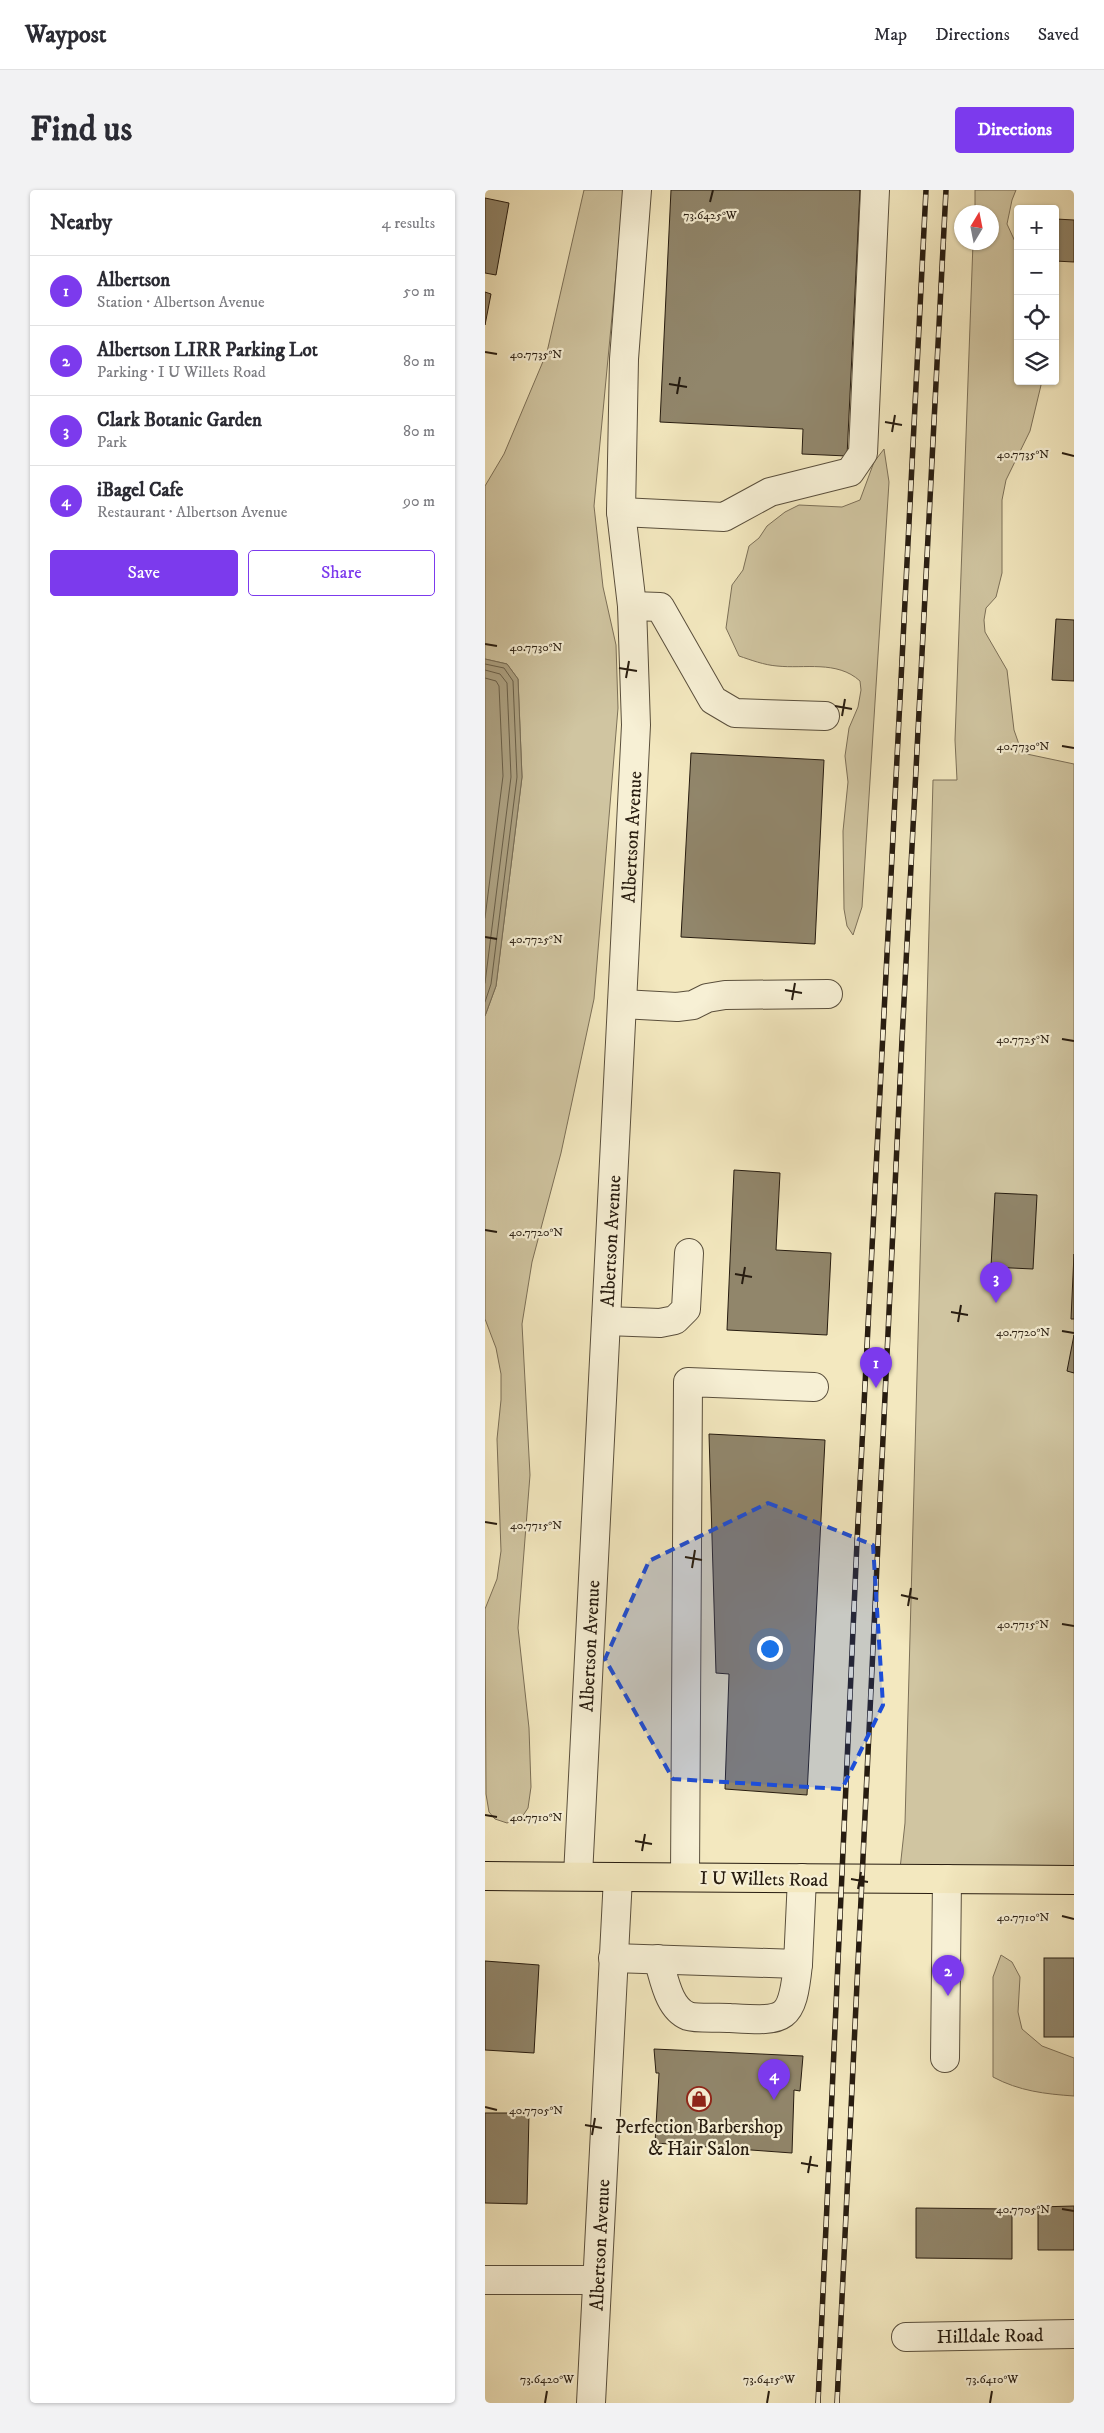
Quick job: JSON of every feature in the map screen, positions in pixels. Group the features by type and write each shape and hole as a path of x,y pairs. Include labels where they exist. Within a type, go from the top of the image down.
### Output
{"main road":[{"name":"I U Willets Road","path":"485,1876 1074,1880"}],"street":[{"name":"Albertson Avenue","path":"578,1876 636,725 632,606 621,512 623,359 637,190"},
{"path":"621,512 724,517 771,492 850,472 863,453 875,190"},
{"path":"632,606 660,607 713,700 735,713 825,716"},
{"path":"622,1004 677,1007 693,1005 707,998 725,995 828,994"},
{"path":"606,1321 660,1323 675,1320 686,1310 689,1253"},
{"path":"685,1877 688,1382 814,1387"},
{"name":"Albertson Avenue","path":"591,2403 617,1877"},
{"path":"658,1960 672,2001 688,2016 772,2020 789,2009 795,1994 801,1878"},
{"path":"945,2058 947,1879"},
{"path":"613,1958 798,1964"},
{"path":"485,2280 597,2280"},
{"name":"Hilldale Road","path":"906,2337 1074,2334"}],"highlighted area":[{"path":"768,1503 873,1545 883,1705 842,1789 673,1779 605,1659 649,1561"}],"shaded area":[{"path":"584,190 624,190 594,506 603,587 616,645 618,708 594,999 561,1153 532,1262 522,1324 530,1475 518,1628 529,1728 531,1787 528,1808 522,1817 507,1823 495,1819 489,1812 486,1794 485,1609 497,1579 501,1551 497,1439 501,1400 501,1374 496,1348 485,1319 485,1016 496,986 522,777 518,679 507,664 485,659 485,486 504,454 547,352"},
{"path":"975,190 1016,190 1007,224 1014,239 1014,385 1041,385 1030,431 1006,480 1002,500 1002,573 996,597 986,608 985,632 1007,670 1014,730 1022,753 1074,764 1074,1879 899,1878 905,1823 933,780 957,780 955,740 973,250 999,250 999,205 975,205"},
{"path":"884,449 889,482 862,907 853,935 847,926 844,909 843,831 848,782 845,756 849,728 858,707 861,690 860,681 851,674 841,670 772,665 739,656 726,628 732,585 743,570 749,546 759,538 767,526 785,512 799,505 842,507 860,500 874,462"},
{"path":"1001,1955 1012,1962 1020,1977 1018,2012 1022,2029 1042,2046 1074,2058 1074,2096 1032,2091 1013,2086 993,2077 993,1977"}],"water":[{"path":"485,659 507,664 518,679 522,777 496,986 485,1016"}],"building":[{"path":"671,190 860,190 847,456 802,454 803,429 660,422"},
{"path":"485,198 509,203 496,275 485,273"},
{"path":"1059,219 1074,220 1074,262 1059,261"},
{"path":"485,292 491,294 485,325"},
{"path":"1056,619 1074,620 1074,681 1052,680"},
{"path":"691,753 824,760 815,944 681,937"},
{"path":"734,1170 780,1173 776,1250 831,1253 827,1335 727,1330"},
{"path":"995,1193 1037,1195 1033,1269 991,1267"},
{"path":"1074,1254 1074,1319 1071,1319"},
{"path":"1074,1335 1074,1373 1067,1371"},
{"path":"709,1434 825,1440 807,1795 725,1789 729,1674 716,1673"},
{"path":"1044,1958 1074,1958 1074,2037 1044,2037"},
{"path":"485,1961 539,1965 534,2053 485,2050"},
{"path":"654,2049 803,2056 800,2091 794,2090 792,2153 655,2143 659,2073 656,2073"},
{"path":"485,2113 529,2113 527,2204 485,2203"},
{"path":"1074,2206 1074,2250 1038,2250 1038,2207"},
{"path":"916,2208 1012,2209 1012,2259 916,2258"}],"railway":[{"path":"818,2403 857,1542 926,190"},
{"path":"837,2403 902,1040 946,190"}],"place":[{"name":"Clark Botanic Garden","path":"996,1303"},
{"name":"Albertson","path":"876,1388"},
{"name":"Albertson LIRR Parking Lot","path":"948,1996"},
{"name":"Perfection Barbershop & Hair Salon","path":"699,2099"},
{"name":"iBagel Cafe","path":"774,2100"}]}
